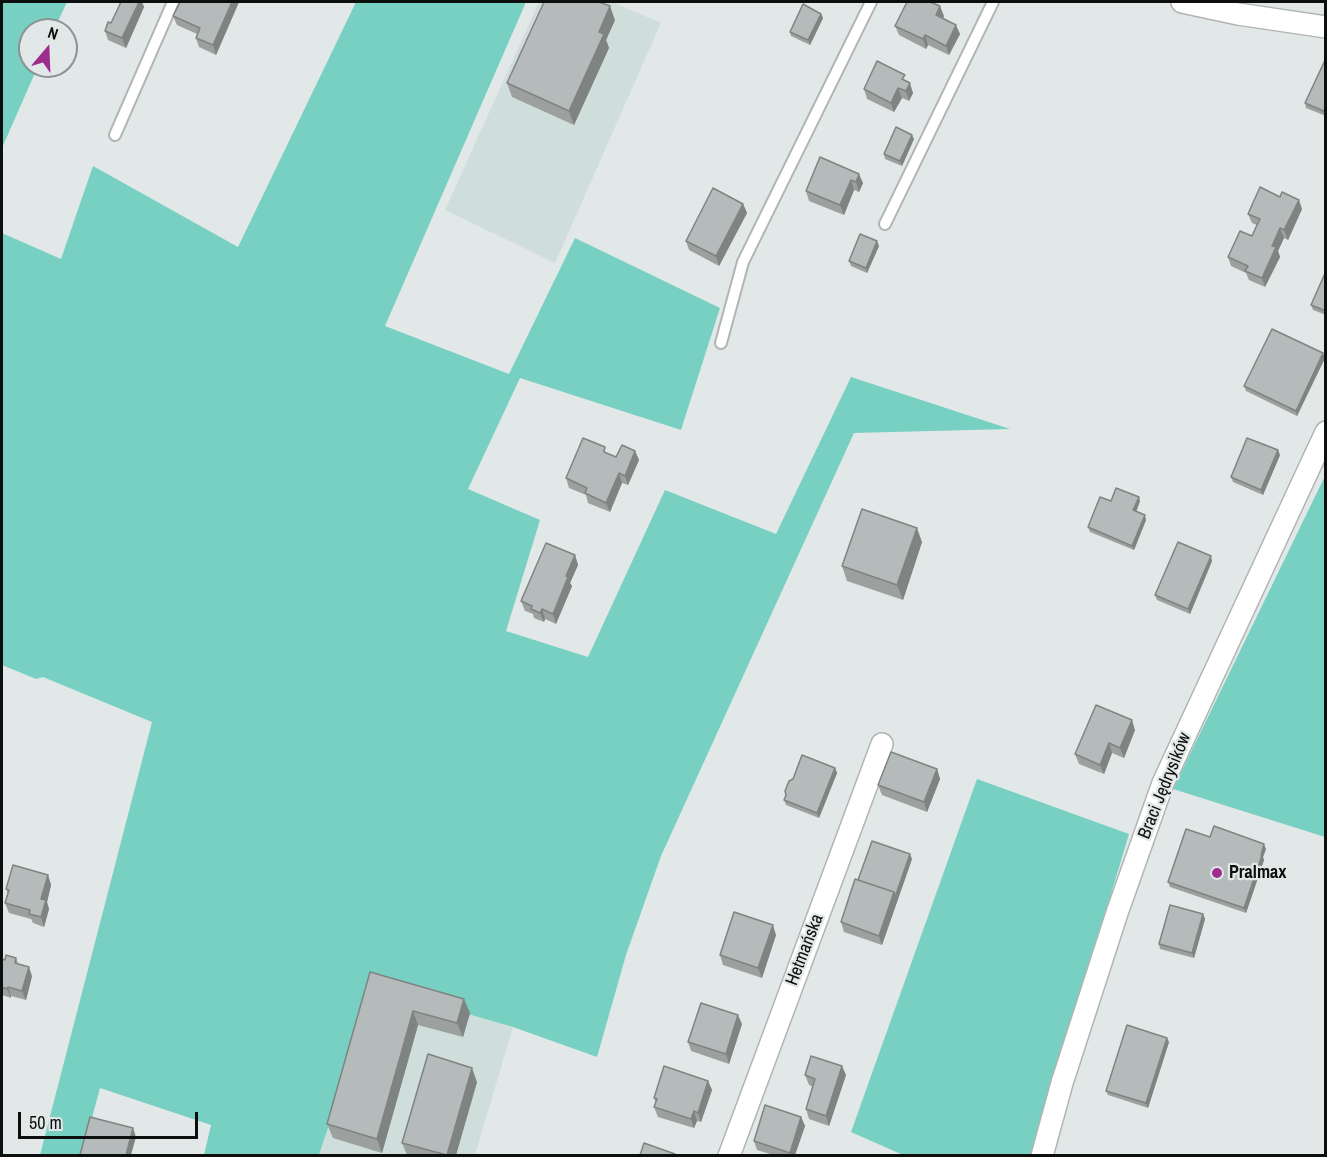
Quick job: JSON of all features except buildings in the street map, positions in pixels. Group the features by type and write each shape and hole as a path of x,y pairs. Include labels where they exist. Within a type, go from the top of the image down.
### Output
{"street":[{"path":"1182,2 1238,14 1326,27"},
{"name":"Braci Jędrysików","path":"1042,1155 1066,1071 1117,913 1163,783 1326,432"},
{"name":"Hetmańska","path":"729,1155 882,744"}],"lane":[{"path":"115,135 173,2"},
{"path":"722,343 743,262 871,2"},
{"path":"885,224 993,2"}],"shaded area":[{"path":"539,2 612,2 661,23 555,263 445,210"},
{"path":"375,986 513,1027 475,1155 319,1156"}],"green space":[{"path":"2,2 67,2 60,18 18,18 18,78 33,78 2,148"},
{"path":"356,2 526,2 385,326 509,374 575,238 720,308 681,430 520,378 468,489 540,520 506,631 588,657 665,490 776,534 851,377 1010,429 854,433 661,856 626,955 597,1057 513,1027 375,987 319,1155 204,1155 211,1125 100,1088 82,1155 40,1155 152,722 43,677 36,679 2,665 2,233 61,259 93,166 238,247"},
{"path":"1325,476 1326,837 1173,789"},
{"path":"977,779 1129,834 1033,1155 903,1155 851,1132"}],"place":[{"name":"Pralmax","path":"1217,873"}]}
